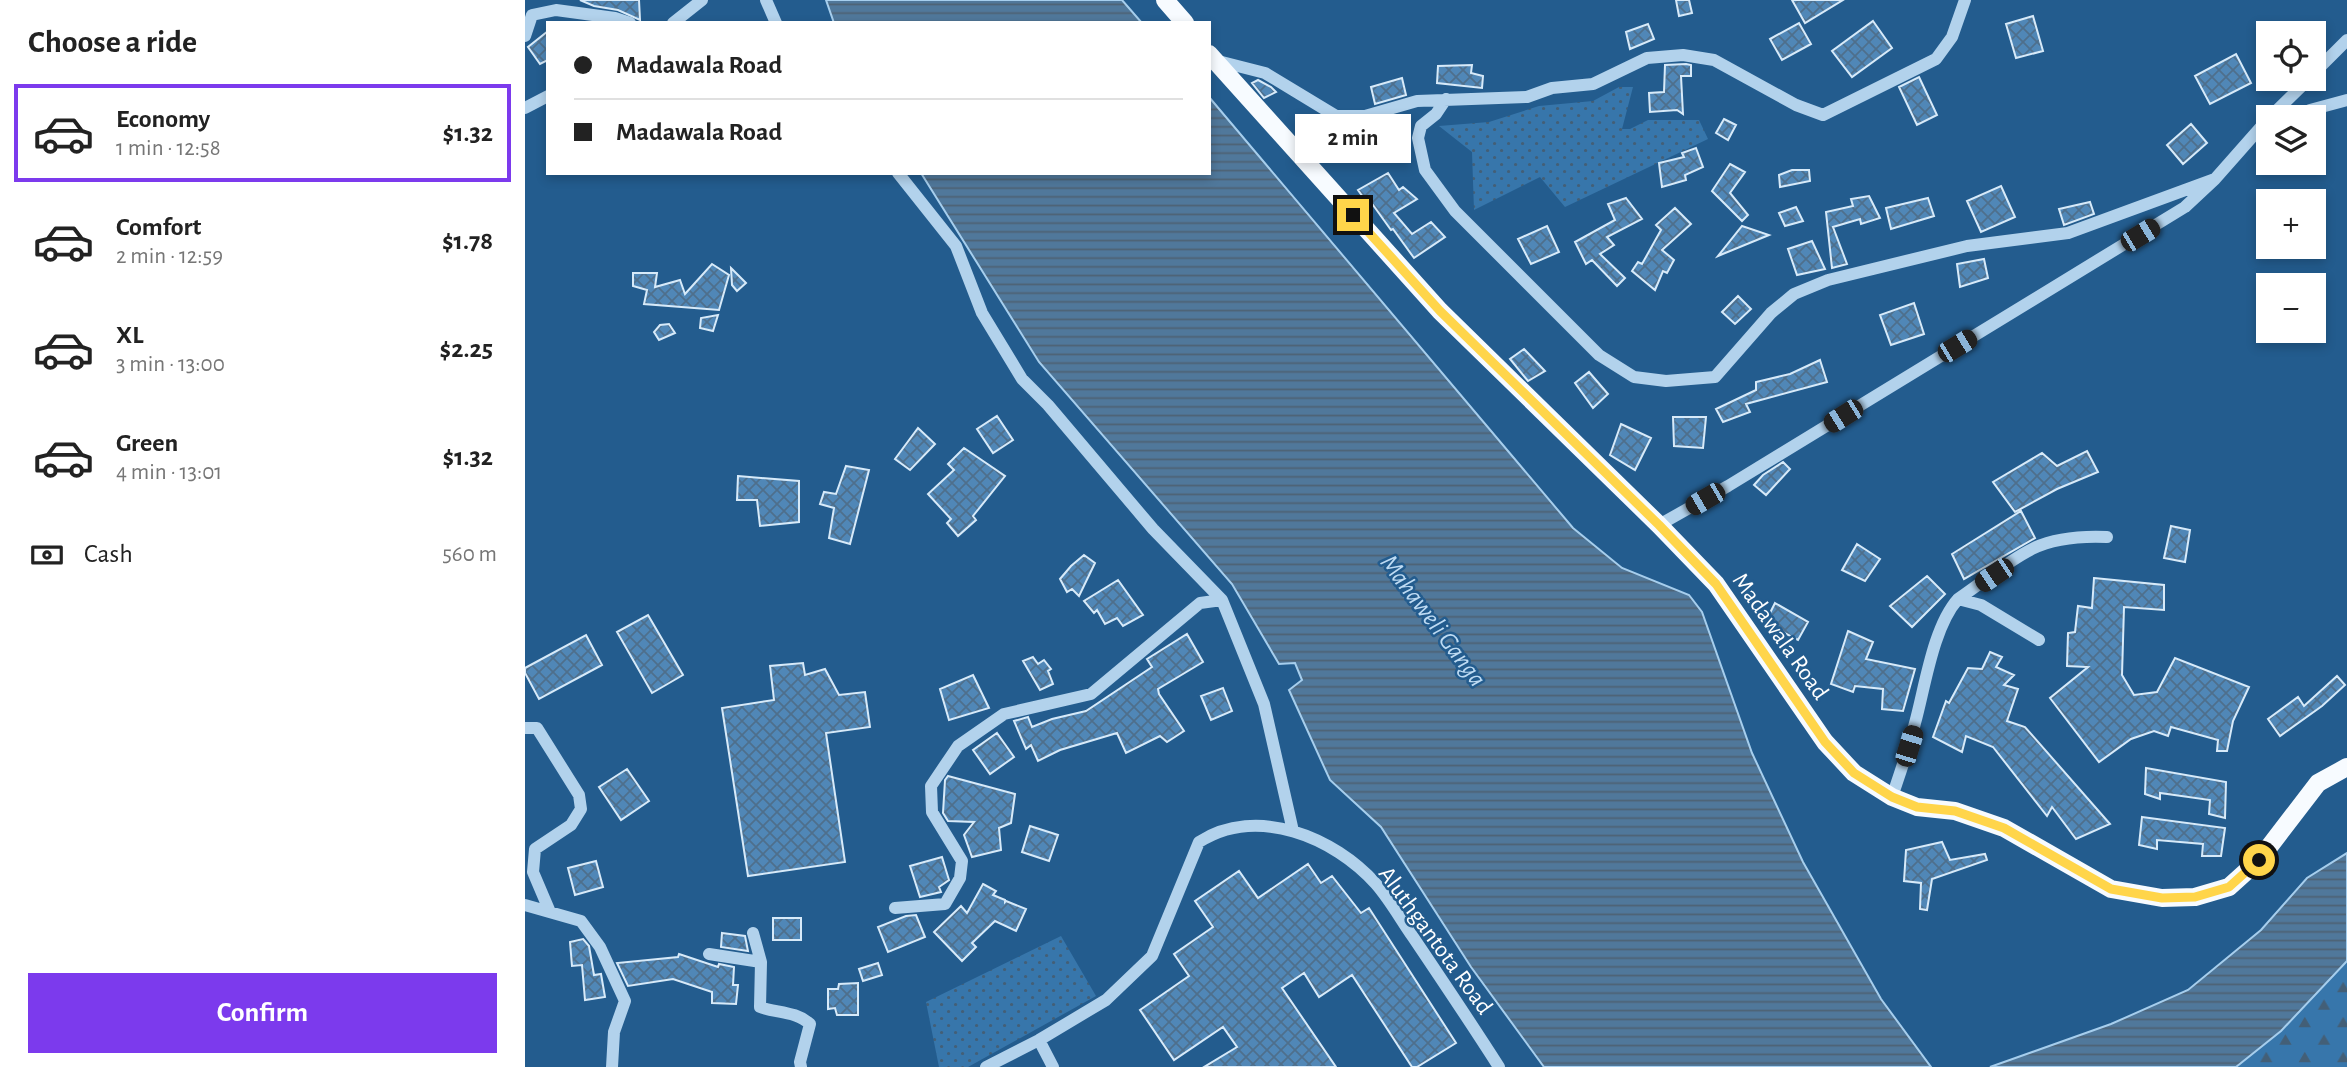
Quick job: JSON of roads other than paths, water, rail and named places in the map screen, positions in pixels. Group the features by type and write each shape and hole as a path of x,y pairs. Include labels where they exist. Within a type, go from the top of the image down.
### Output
{"main road":[{"path":"1165,0 1183,21"},
{"name":"Madawala Road","path":"1211,57 1440,311 1716,584 1825,742 1854,773 1892,797 1917,807 1955,811 2004,828 2111,889 2162,898 2195,897 2229,887 2259,860 2318,783 2347,767"}],"street":[{"path":"676,21 702,0"},
{"path":"766,0 775,21"},
{"path":"1211,57 1265,73 1336,116 1366,116 1417,100 1527,97 1552,88 1593,83 1647,58 1683,55 1714,60 1796,105 1822,115 1936,59 1952,37 1965,0"},
{"path":"525,36 532,15 556,10 624,21"},
{"path":"2326,61 2347,40"},
{"path":"2282,105 2297,91"},
{"path":"525,108 546,97"},
{"path":"1446,99 1436,114 1420,126 1417,138 1425,170 1455,211 1599,355 1634,377 1666,381 1715,377 1771,313 1794,294 1828,280 1967,246 2068,233 2215,179"},
{"path":"2326,106 2347,100"},
{"path":"1659,525 1728,486 2185,207 2215,179 2256,131"},
{"path":"2251,136 2256,134"},
{"path":"900,175 956,246 982,313 1022,379 1048,405 1153,529 1222,600 1263,704 1293,831"},
{"path":"1892,797 1915,725 1937,639 1949,609 1958,599 2032,550 2057,541 2092,536 2108,537"},
{"path":"1958,599 1981,605 2039,640"},
{"path":"895,908 945,904 960,878 962,861 932,812 931,786 958,746 1004,714 1091,694 1200,603 1222,600"},
{"path":"525,728 537,728 579,795 581,809 571,825 535,849 533,872 549,912"},
{"name":"Aluthgantota Road","path":"986,1067 1039,1040 1106,1000 1152,956 1199,842 1213,833 1238,827 1263,826 1293,831 1331,845 1377,884 1499,1067"},
{"path":"525,905 581,922 600,947 625,1002 614,1032 612,1067"},
{"path":"753,933 761,962 760,1007 786,1012 810,1024 801,1067"},
{"path":"709,954 761,962"},
{"path":"1039,1040 1053,1067"}],"water":[{"path":"826,0 1122,0 1140,21 833,21"},
{"name":"Mahaweli Ganga","path":"1211,99 1573,528 1622,568 1689,595 1702,612 1752,753 1803,862 1881,999 1931,1067 1544,1067 1471,967 1381,827 1330,780 1289,690 1302,680 1295,663 1279,664 1232,584 1039,362 922,175 1211,175"},
{"path":"2347,853 2347,961 2281,1031 2236,1067 1990,1067 2111,1024 2188,990 2261,930 2307,878"}]}
